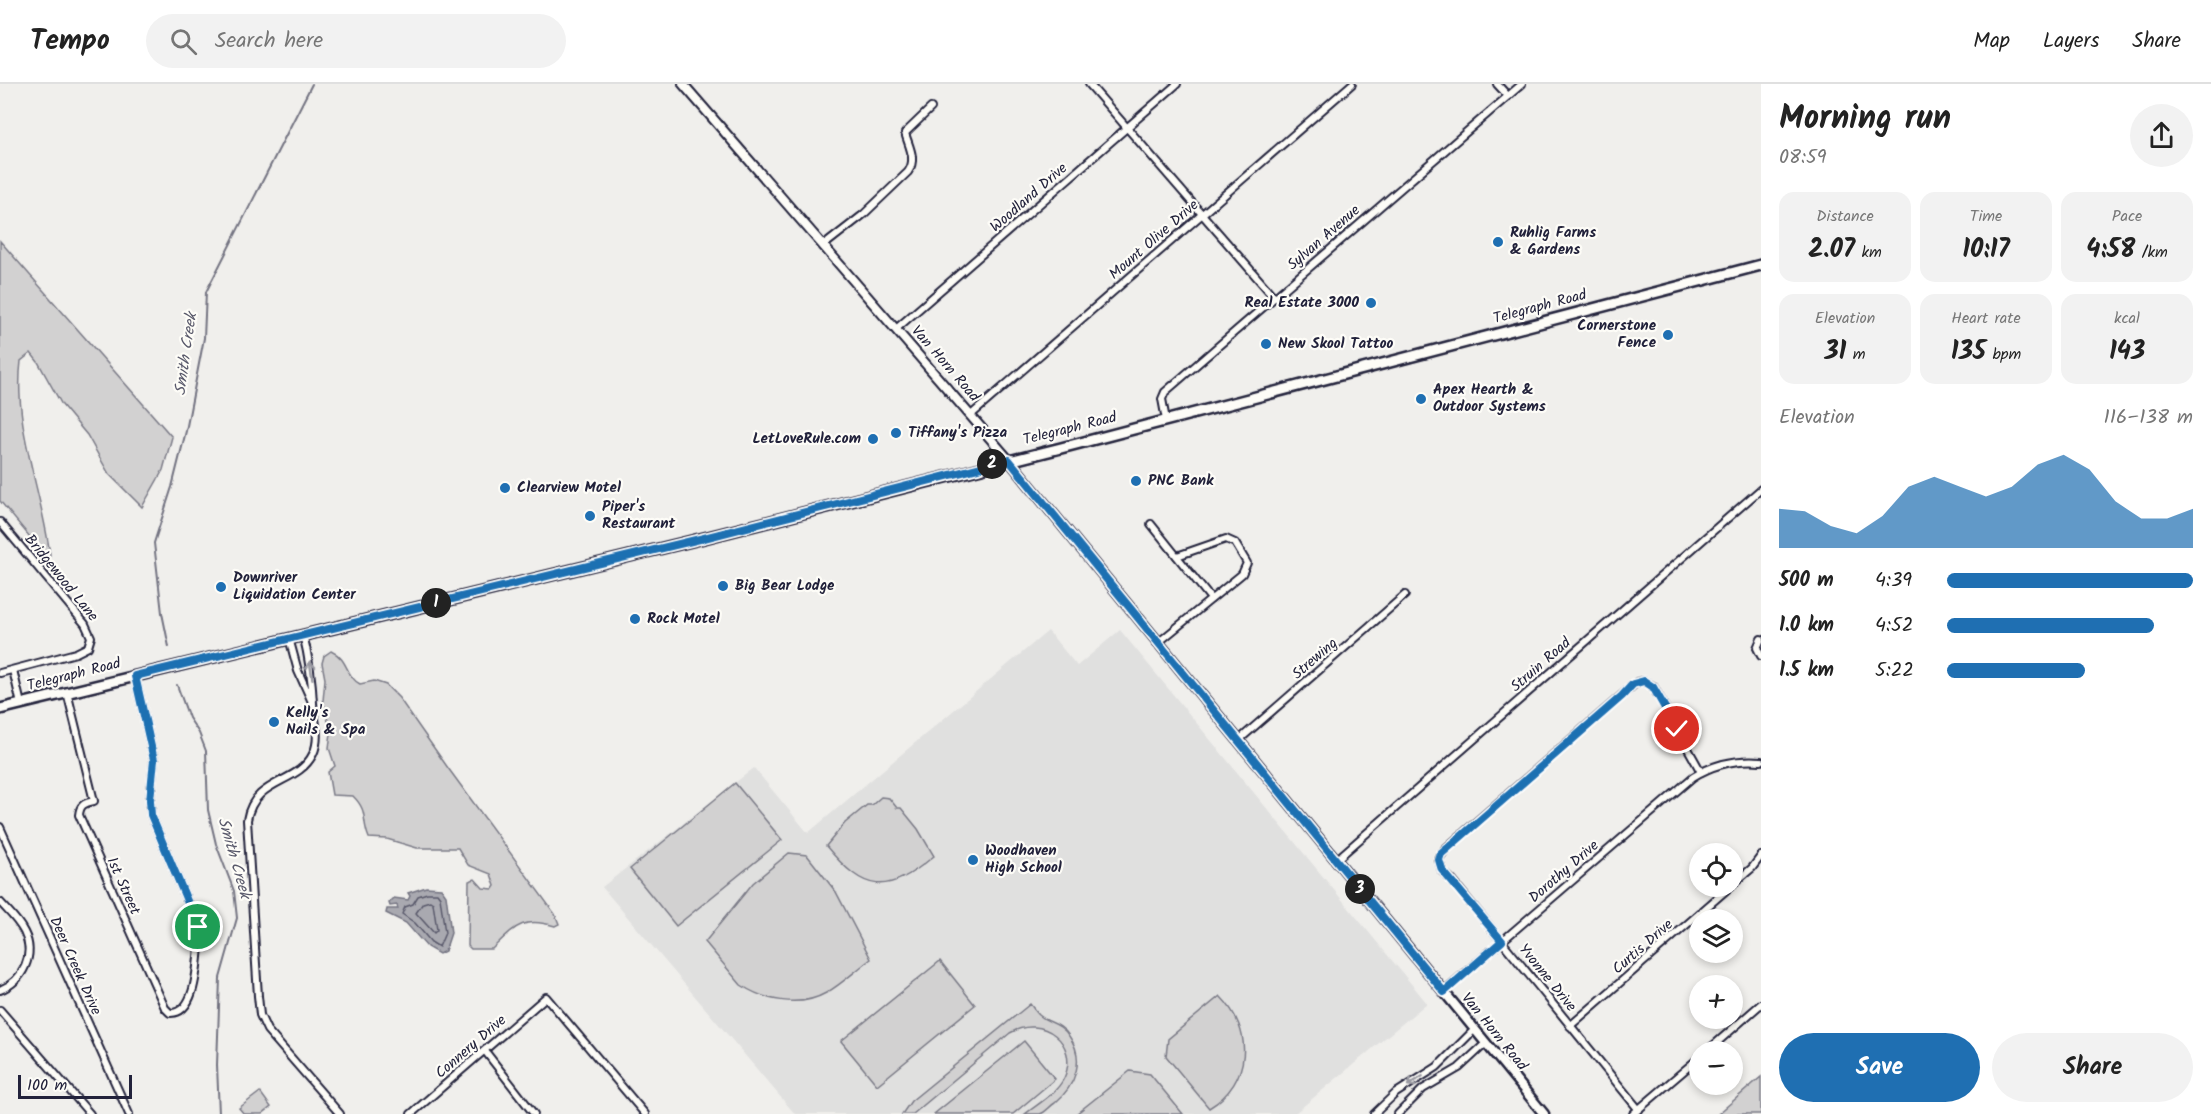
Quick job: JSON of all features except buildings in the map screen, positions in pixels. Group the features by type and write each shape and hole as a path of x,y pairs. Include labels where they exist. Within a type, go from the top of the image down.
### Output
{"main road":[{"name":"Telegraph Road","path":"0,709 704,538 1761,265"},
{"name":"Van Horn Road","path":"1009,460 1544,1114"}],"street":[{"name":"Van Horn Road","path":"683,84 1009,460"},
{"path":"1089,84 1274,297"},
{"name":"Woodland Drive","path":"896,329 1177,84"},
{"name":"Mount Olive Drive","path":"972,415 1352,84"},
{"path":"1497,84 1508,96"},
{"name":"Sylvan Avenue","path":"1166,420 1162,399 1165,392 1521,84"},
{"path":"824,246 864,214 908,172 912,166 913,157 905,133 931,108"},
{"name":"Struin Road","path":"1336,860 1761,489"},
{"name":"Bridgewood Lane","path":"0,522 86,624 91,637 91,642 84,650 0,673"},
{"path":"1151,524 1211,599"},
{"path":"1159,642 1242,574 1246,568 1246,559 1235,543 1230,540 1224,539 1177,556"},
{"name":"Strewing","path":"1239,740 1405,595"},
{"path":"303,634 313,681 313,705 318,731 314,753 301,768 258,795 248,813 246,827 260,1015 267,1030 340,1114"},
{"path":"289,638 298,671 313,705"},
{"path":"1761,639 1757,648 1761,656"},
{"path":"13,670 21,704"},
{"name":"1st Street","path":"67,692 94,801 84,803 79,815 165,1008 170,1013 176,1014 183,1010 190,1000 199,945 198,927 151,815 150,800 154,760 135,676"},
{"name":"Yvonne Drive","path":"1636,1112 1502,941 1442,870 1439,860 1445,849 1639,681 1649,683 1653,687 1701,772"},
{"path":"1701,772 1725,764 1761,761"},
{"name":"Dorothy Drive","path":"1444,992 1686,782 1701,772"},
{"name":"Deer Creek Drive","path":"0,827 129,1114"},
{"name":"Curtis Drive","path":"1743,876 1761,856"},
{"name":"Curtis Drive","path":"1570,1026 1719,897"},
{"path":"0,902 24,933 28,951 27,961 19,977 0,990"},
{"name":"Connery Drive","path":"411,1114 546,997 645,1114"},
{"path":"1719,1041 1761,1004"},
{"path":"0,1010 90,1114"},
{"path":"1374,1114 1396,1093 1437,1067 1475,1029"},
{"path":"1398,1114 1423,1089 1446,1077 1486,1043"},
{"path":"485,1051 534,1114"},
{"path":"1636,1112 1689,1066"},
{"path":"1437,1067 1446,1077"},
{"path":"1396,1093 1407,1105"}],"shaded area":[{"path":"0,241 172,437 163,470 142,507 109,474 87,435 62,405 31,353 21,361 21,410 50,555 45,555 0,501"},
{"name":"Woodhaven High School","path":"1120,630 1427,1003 1294,1114 795,1114 602,887 754,768 808,833 1048,631 1077,666"},
{"path":"331,651 341,658 355,681 360,684 374,681 386,685 399,698 555,914 559,924 555,926 544,923 527,923 513,929 492,949 471,949 468,946 469,881 475,879 483,888 493,889 495,886 491,874 468,865 458,848 417,848 387,839 369,838 363,811 353,796 332,795 328,772 335,766 329,748 331,733 323,701 325,679 322,663 324,656"},
{"path":"735,783 782,840 676,926 630,869"},
{"path":"881,797 889,798 897,808 901,808 918,829 934,856 902,878 889,883 877,884 853,873 826,846 845,823"},
{"path":"789,853 807,855 836,892 871,959 816,998 783,1001 750,991 741,985 705,942 753,883"},
{"path":"940,961 975,1005 877,1085 841,1041"},
{"path":"1220,996 1239,1024 1243,1040 1243,1055 1234,1084 1209,1108 1166,1056 1168,1039"},
{"path":"1030,1004 1039,1015 1066,1031 1077,1054 1073,1081 1055,1103 1040,1114 1025,1114 1057,1089 1068,1065 1067,1054 1055,1035 1034,1027 1022,1028 1010,1033 913,1114 902,1114 911,1101"},
{"path":"1024,1041 1055,1079 1013,1114 934,1114"},
{"path":"1130,1071 1150,1074 1183,1114 1076,1114"},
{"path":"1761,1077 1761,1114 1718,1114 1743,1095"},
{"path":"260,1092 271,1107 262,1114 244,1114 239,1108"}],"water":[{"path":"426,887 441,888 446,895 451,933 445,951 439,954 427,947 406,923 386,913 387,909 398,909 397,905 390,906 389,903 394,898 408,900 410,896 408,893"}],"waterway":[{"name":"Smith Creek","path":"169,647 162,613 154,543 172,487 186,431 204,338 206,292 312,84"},
{"name":"Smith Creek","path":"177,685 189,718 199,733 206,751 208,810 216,844 234,891 237,918 220,978 217,1065 219,1114"}],"place":[{"name":"Ruhlig Farms & Gardens","path":"1498,242"},
{"name":"Real Estate 3000","path":"1371,303"},
{"name":"Cornerstone Fence","path":"1668,335"},
{"name":"New Skool Tattoo","path":"1266,344"},
{"name":"Apex Hearth & Outdoor Systems","path":"1421,399"},
{"name":"Tiffany's Pizza","path":"896,433"},
{"name":"LetLoveRule.com","path":"873,439"},
{"name":"PNC Bank","path":"1136,481"},
{"name":"Clearview Motel","path":"505,488"},
{"name":"Piper's Restaurant","path":"590,516"},
{"name":"Big Bear Lodge","path":"723,586"},
{"name":"Downriver Liquidation Center","path":"221,587"},
{"name":"Rock Motel","path":"635,619"},
{"name":"Kelly's Nails & Spa","path":"274,722"},
{"name":"Woodhaven High School","path":"973,860"}],"route":[{"path":"198,927 151,815 150,800 154,760 135,676 704,538 1009,460 1444,992 1502,941 1440,867 1439,860 1445,849 1633,684 1644,681 1653,687 1677,729"}]}
